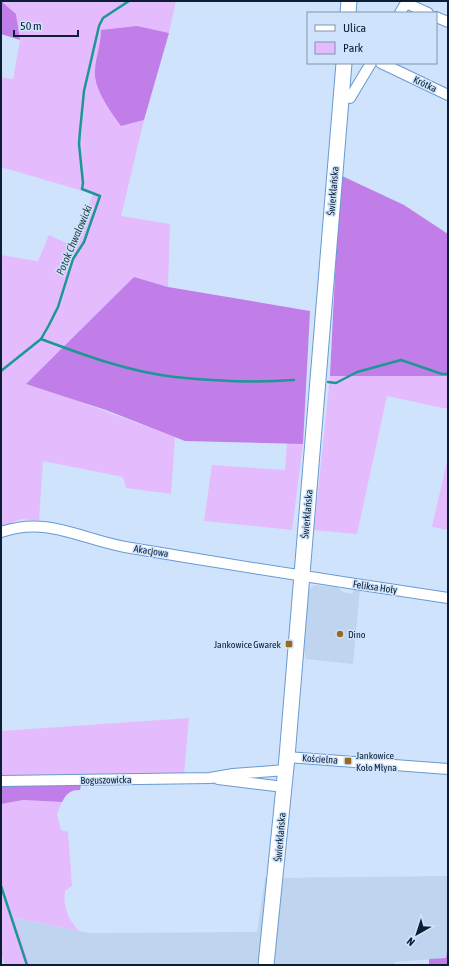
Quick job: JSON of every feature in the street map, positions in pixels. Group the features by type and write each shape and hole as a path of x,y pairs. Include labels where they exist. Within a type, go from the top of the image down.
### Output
{"main road":[{"path":"348,12 349,1"},
{"name":"Świerklańska","path":"266,965 284,787 344,64"}],"street":[{"path":"401,12 407,2 426,12"},
{"path":"437,17 448,22"},
{"path":"350,98 370,64"},
{"name":"Krótka","path":"383,64 448,95"},
{"name":"Akacjowa","path":"1,532 29,525 38,525 123,546 302,576"},
{"name":"Feliksa Hoły","path":"302,576 448,598"},
{"name":"Kościelna","path":"286,763 448,768"},
{"name":"Boguszowicka","path":"210,778 286,763"},
{"name":"Boguszowicka","path":"1,781 210,778 284,787"}],"shaded area":[{"path":"1,1 16,14 20,40 1,34"},
{"path":"137,26 169,33 144,120 121,126 104,100 95,77 101,30"},
{"path":"340,175 404,205 448,234 448,376 330,376"},
{"path":"134,277 168,287 310,311 303,444 185,441 106,410 26,384"},
{"path":"314,585 337,587 343,592 352,594 355,589 360,589 353,664 306,659 304,650 308,591"},
{"path":"81,785 80,790 69,793 62,802 23,800 1,804 1,786"},
{"path":"448,876 448,944 446,958 395,962 394,965 30,965 14,918 89,933 257,932 265,878"},
{"path":"448,944 448,965 429,965 429,959 446,958"}],"green space":[{"path":"1,1 176,1 169,33 140,27 121,126 144,120 121,216 170,224 168,287 134,277 86,404 175,437 171,494 126,488 123,477 43,461 39,521 22,519 1,526 1,255 38,261 49,235 73,246 93,194 1,167 1,77 13,79 20,40 16,14"},
{"path":"330,376 448,376 448,409 387,396 357,534 314,530"},
{"path":"287,443 303,444 292,530 204,521 212,465 285,470"},
{"path":"448,457 448,530 432,527"},
{"path":"189,718 184,774 1,776 1,731"},
{"path":"23,800 62,802 57,814 61,830 68,832 72,886 65,891 65,902 69,917 79,931 15,918 30,965 4,965 1,950 1,804"}],"waterway":[{"name":"Potok Chwałowicki","path":"1,371 41,339 49,325 58,307 73,259 84,242 100,196 82,189 83,183 79,144 84,91 99,26 103,18 129,1"},
{"path":"41,339 107,362 158,375 234,381 294,380"},
{"path":"328,382 336,383 357,372 401,360 442,374 448,374"},
{"name":"Potok Chwałowicki","path":"1,886 27,965"}],"place":[{"name":"Dino","path":"340,634"},
{"name":"Jankowice Gwarek","path":"289,644"},
{"name":"Jankowice Koło Młyna","path":"348,761"}]}
